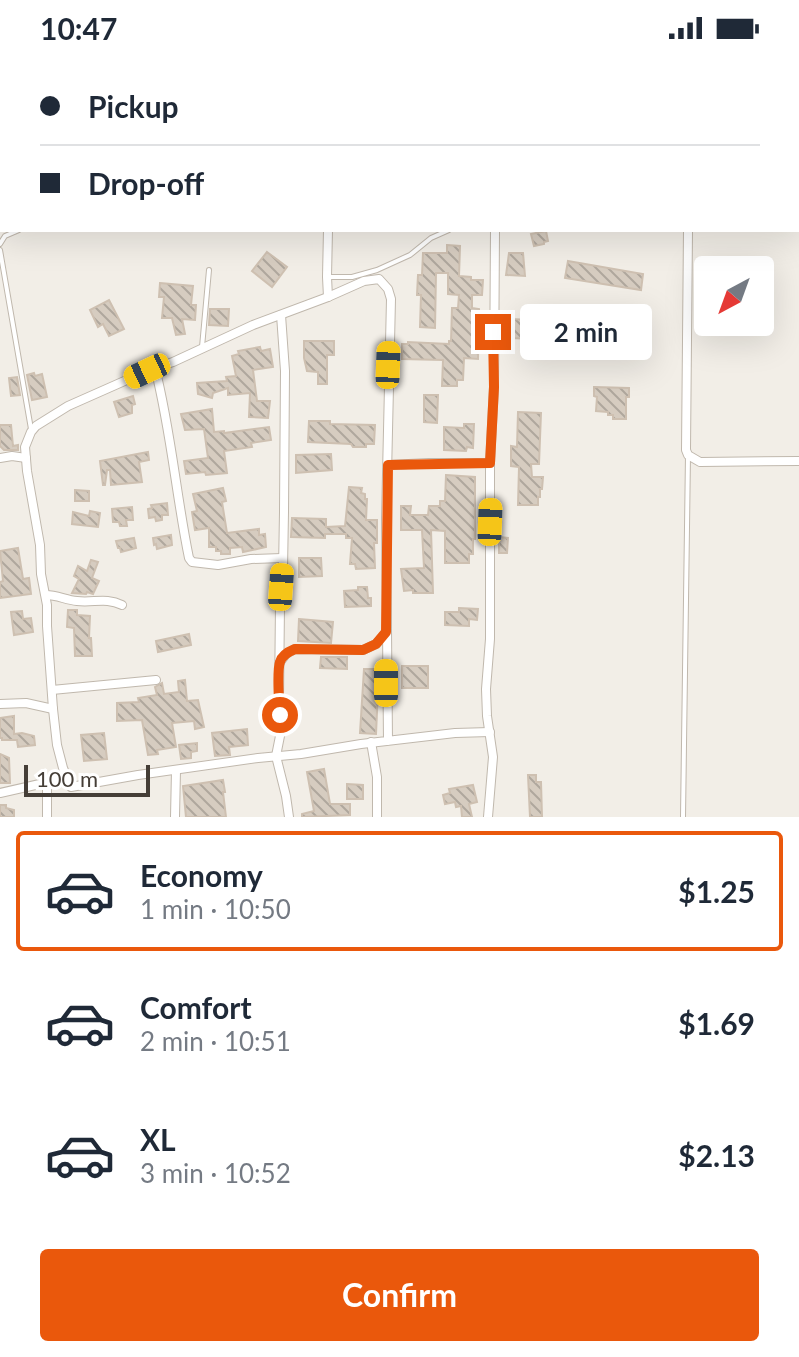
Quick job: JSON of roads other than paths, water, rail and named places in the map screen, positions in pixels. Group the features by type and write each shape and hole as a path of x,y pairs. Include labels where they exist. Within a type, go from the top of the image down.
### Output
{"street":[{"path":"328,232 328,297"},
{"path":"488,817 493,757 486,689 490,639 495,232"},
{"path":"688,232 685,441 688,455 700,462 799,461"},
{"path":"388,741 386,632 391,299 388,289 379,279 371,279 253,325 68,406 36,426 25,447 26,458 46,595 57,745 71,787 371,742 388,741 455,733 490,732"},
{"path":"281,315 285,371 281,731 276,756 289,817"},
{"path":"155,368 189,558 192,562 218,565 282,558"},
{"path":"0,458 26,458"},
{"path":"388,465 490,463"},
{"path":"46,595 74,601 113,600 122,605"},
{"path":"280,662 295,649 363,650 376,644 386,632"},
{"path":"52,690 156,680"},
{"path":"0,704 26,703 53,709"},
{"path":"371,742 377,777 377,817"},
{"path":"175,817 176,770"},
{"path":"0,793 66,778"},
{"path":"47,782 47,817"}],"lane":[{"path":"327,277 352,277 377,270 410,255 431,238 444,232"},
{"path":"0,250 31,432"},
{"path":"201,349 209,270"},
{"path":"683,817 688,455"}]}
